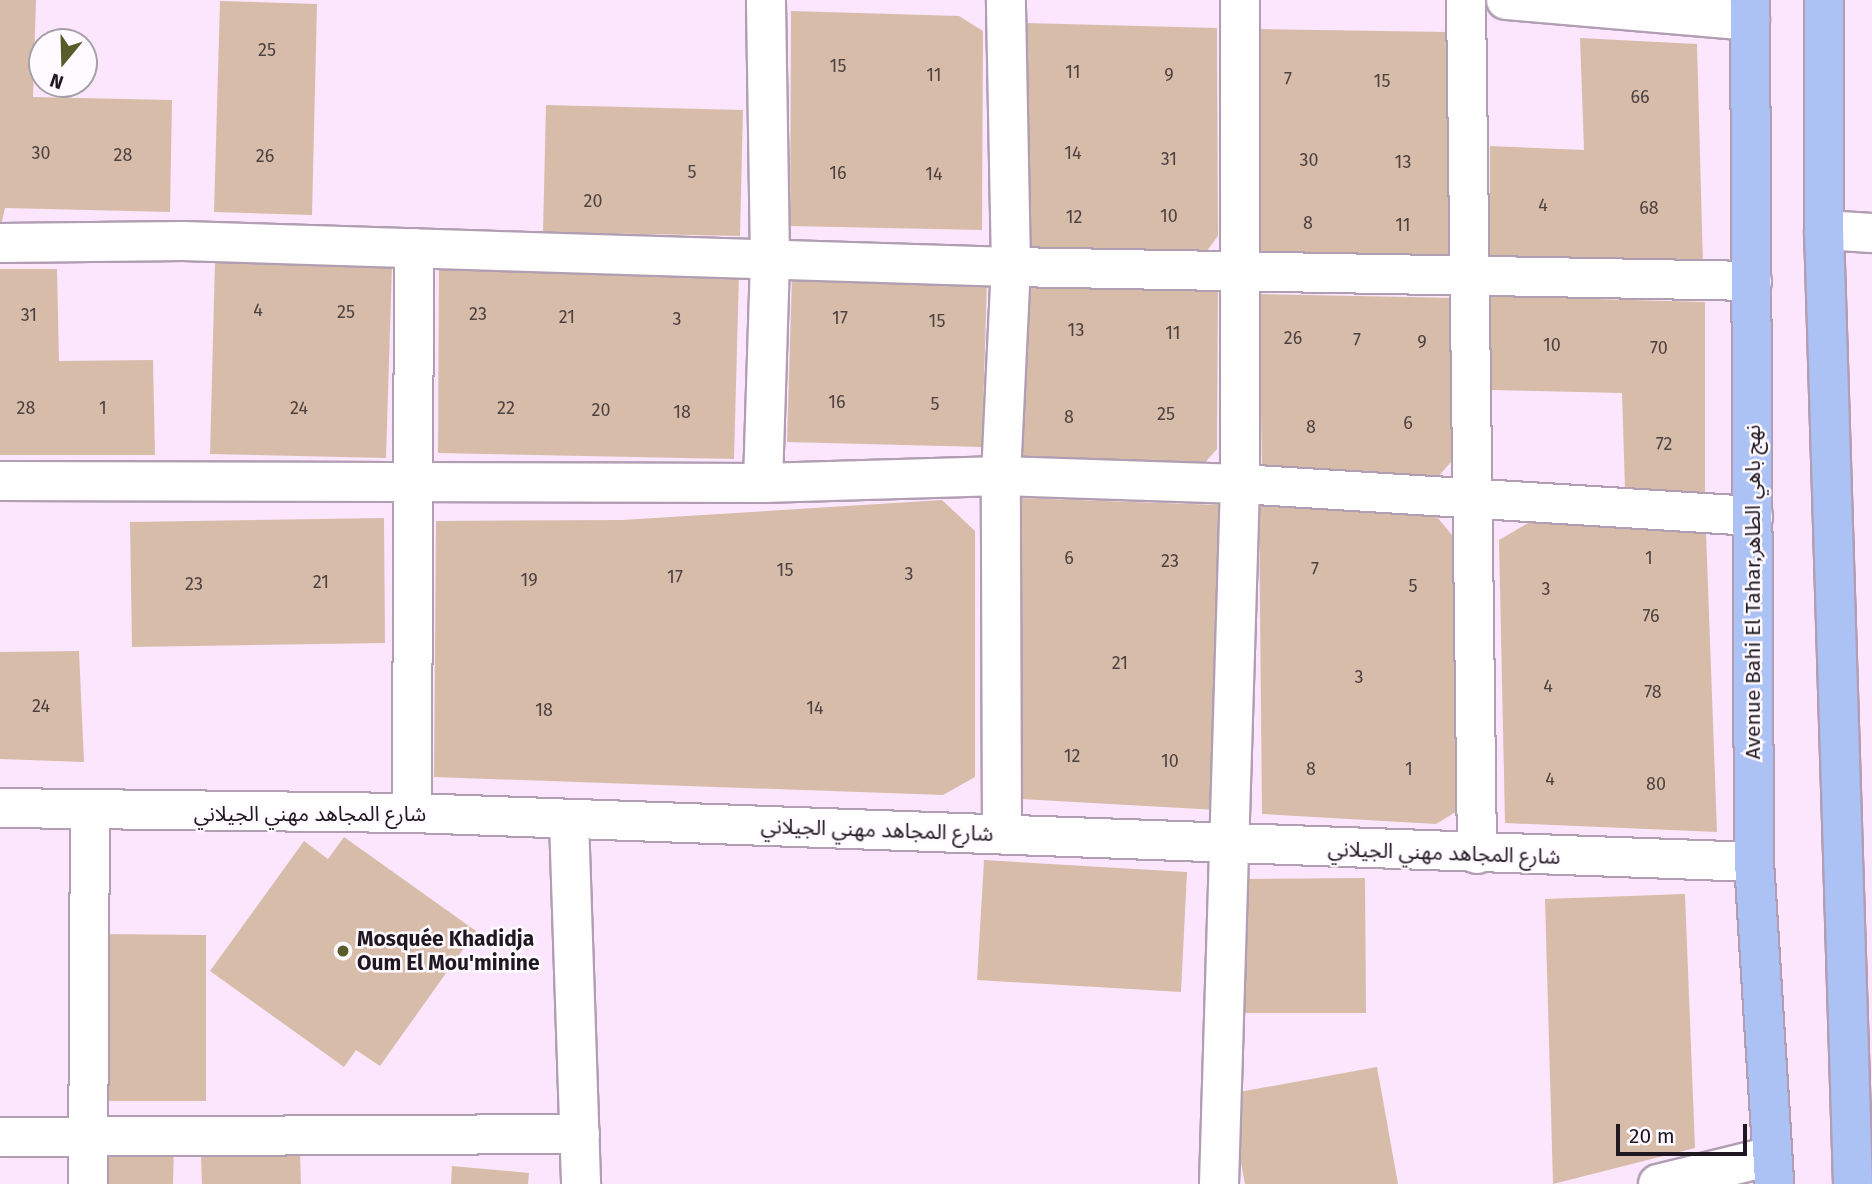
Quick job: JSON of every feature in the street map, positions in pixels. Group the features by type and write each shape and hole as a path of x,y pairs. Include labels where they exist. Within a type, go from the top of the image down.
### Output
{"main road":[{"path":"1824,0 1824,230 1853,1184"},
{"name":"Avenue Bahi El Tahar,نهج باهي الطاهر","path":"1750,10 1754,862 1772,1170"}],"street":[{"path":"763,482 770,258 766,0"},
{"path":"1002,834 1001,476 1011,267 1006,0"},
{"path":"1219,1184 1240,484 1240,0"},
{"path":"1466,0 1477,500 1477,854"},
{"path":"1506,0 1750,10"},
{"path":"1824,230 1872,233"},
{"path":"0,243 414,248 1011,267 1240,272 1472,272 1752,281"},
{"path":"412,813 414,248"},
{"path":"0,481 763,482 1001,476 1240,484 1753,516"},
{"name":"شارع المجاهد مهني الجيلاني","path":"0,808 90,813 412,813 1002,834 1229,847 1754,862"},
{"path":"88,1184 90,813"},
{"path":"569,820 581,1184"},
{"path":"0,1137 580,1135"},
{"path":"1658,1184 1772,1170"}],"building":[{"path":"0,0 36,0 35,28 28,28 28,98 172,100 170,212 5,208 0,230"},
{"path":"220,1 317,4 312,215 214,212"},
{"path":"791,11 959,16 983,31 982,230 790,226"},
{"path":"1025,23 1217,28 1218,236 1206,252 1025,247"},
{"path":"1260,29 1448,32 1451,260 1260,255"},
{"path":"1580,38 1697,44 1703,265 1490,259 1490,146 1584,150"},
{"path":"546,105 743,110 740,236 543,232"},
{"path":"215,261 392,265 386,458 210,454"},
{"path":"439,266 739,274 734,459 438,453"},
{"path":"0,269 57,269 59,361 153,360 155,455 0,455"},
{"path":"792,276 987,281 982,447 787,442"},
{"path":"1026,286 1218,290 1217,449 1202,466 1022,459"},
{"path":"1259,294 1458,298 1456,456 1437,478 1262,469"},
{"path":"1491,296 1705,302 1705,494 1625,490 1622,393 1491,390"},
{"path":"1019,498 1221,505 1217,810 1021,799"},
{"path":"942,500 975,531 975,777 943,795 434,777 436,521 622,520"},
{"path":"1259,506 1437,517 1457,541 1459,810 1436,824 1262,814"},
{"path":"384,518 385,643 132,647 130,522"},
{"path":"1530,522 1706,532 1717,832 1505,823 1499,540"},
{"path":"79,651 84,762 0,759 0,652"},
{"name":"Mosquée Khadidja Oum El Mou'minine","path":"344,837 476,931 380,1066 356,1050 344,1067 210,971 304,841 328,859"},
{"path":"984,860 1187,872 1181,992 977,980"},
{"path":"1365,878 1366,1013 1244,1013 1243,879"},
{"path":"1685,894 1695,1148 1553,1184 1545,899"},
{"path":"98,934 206,935 206,1101 98,1101"},
{"path":"1377,1067 1398,1184 1245,1184 1228,1094"},
{"path":"105,1143 174,1146 173,1184 68,1184 68,1176 104,1177"},
{"path":"300,1153 301,1184 202,1184 201,1156"},
{"path":"452,1166 529,1173 528,1184 451,1184"}],"place":[{"name":"Mosquée Khadidja Oum El Mou'minine","path":"343,951"}]}
